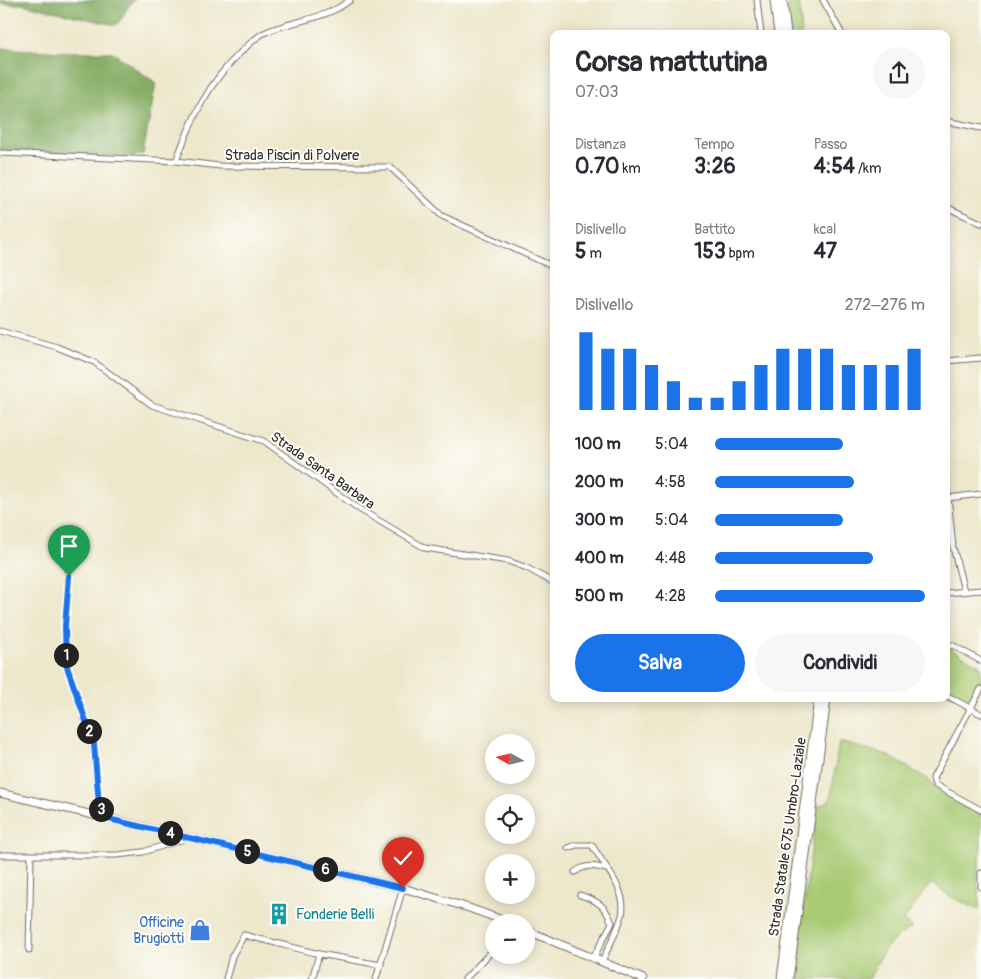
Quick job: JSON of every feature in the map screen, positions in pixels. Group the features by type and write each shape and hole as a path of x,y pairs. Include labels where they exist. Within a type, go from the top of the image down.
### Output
{"highway":[{"path":"775,0 779,30"},
{"path":"782,0 786,30"},
{"name":"Strada Statale 675 Umbro-Laziale","path":"782,979 820,702"},
{"name":"Strada Statale 675 Umbro-Laziale","path":"788,979 826,702"}],"main road":[{"path":"0,793 403,888 486,914"},
{"path":"535,934 643,979"}],"street":[{"path":"176,161 199,104 214,80 248,46 266,32 334,12 350,0"},
{"path":"757,0 761,30"},
{"path":"823,0 840,30"},
{"path":"950,122 981,128"},
{"name":"Strada Piscin di Polvere","path":"0,153 176,161 220,166 390,167 442,216 550,265"},
{"path":"950,209 981,224"},
{"name":"Strada Santa Barbara","path":"0,331 57,347 94,362 152,405 264,441 359,509 425,548 508,561 527,568 550,581"},
{"path":"950,361 981,358"},
{"path":"950,498 981,494"},
{"path":"950,518 953,547 964,591"},
{"path":"64,555 68,559 69,570 65,626 66,664 94,744 100,817"},
{"path":"950,593 981,590"},
{"path":"950,646 981,661"},
{"path":"981,689 933,778 935,785 981,810"},
{"path":"950,697 981,714"},
{"path":"0,855 117,855 143,852 187,837"},
{"path":"568,848 576,845 592,845 606,870 616,883 622,897 622,914 602,962"},
{"path":"29,950 30,856"},
{"path":"574,872 579,868 595,865 606,870"},
{"path":"981,873 981,887"},
{"path":"376,979 403,888"},
{"path":"580,895 593,899 606,909 612,923 593,958"},
{"path":"226,979 232,956 244,935 319,954 381,965"},
{"path":"312,979 319,954"},
{"path":"465,979 485,958"}],"green space":[{"path":"0,0 135,0 115,25 22,4 0,4"},
{"path":"787,0 799,0 802,30 791,30"},
{"path":"0,48 62,52 112,52 156,83 143,154 132,157 0,150"},
{"path":"950,649 981,666 981,681 969,703 950,694"},
{"path":"839,742 885,754 928,779 937,790 981,814 981,853 977,880 980,908 976,909 946,894 931,883 903,921 913,927 897,937 884,950 869,979 793,979 818,805 828,803 831,796"}],"place":[{"name":"Fonderie Belli","path":"279,914"},
{"name":"Officine Brugiotti","path":"200,930"}],"route":[{"path":"69,576 65,626 66,664 78,703 94,744 101,806 100,817 403,888"}]}
